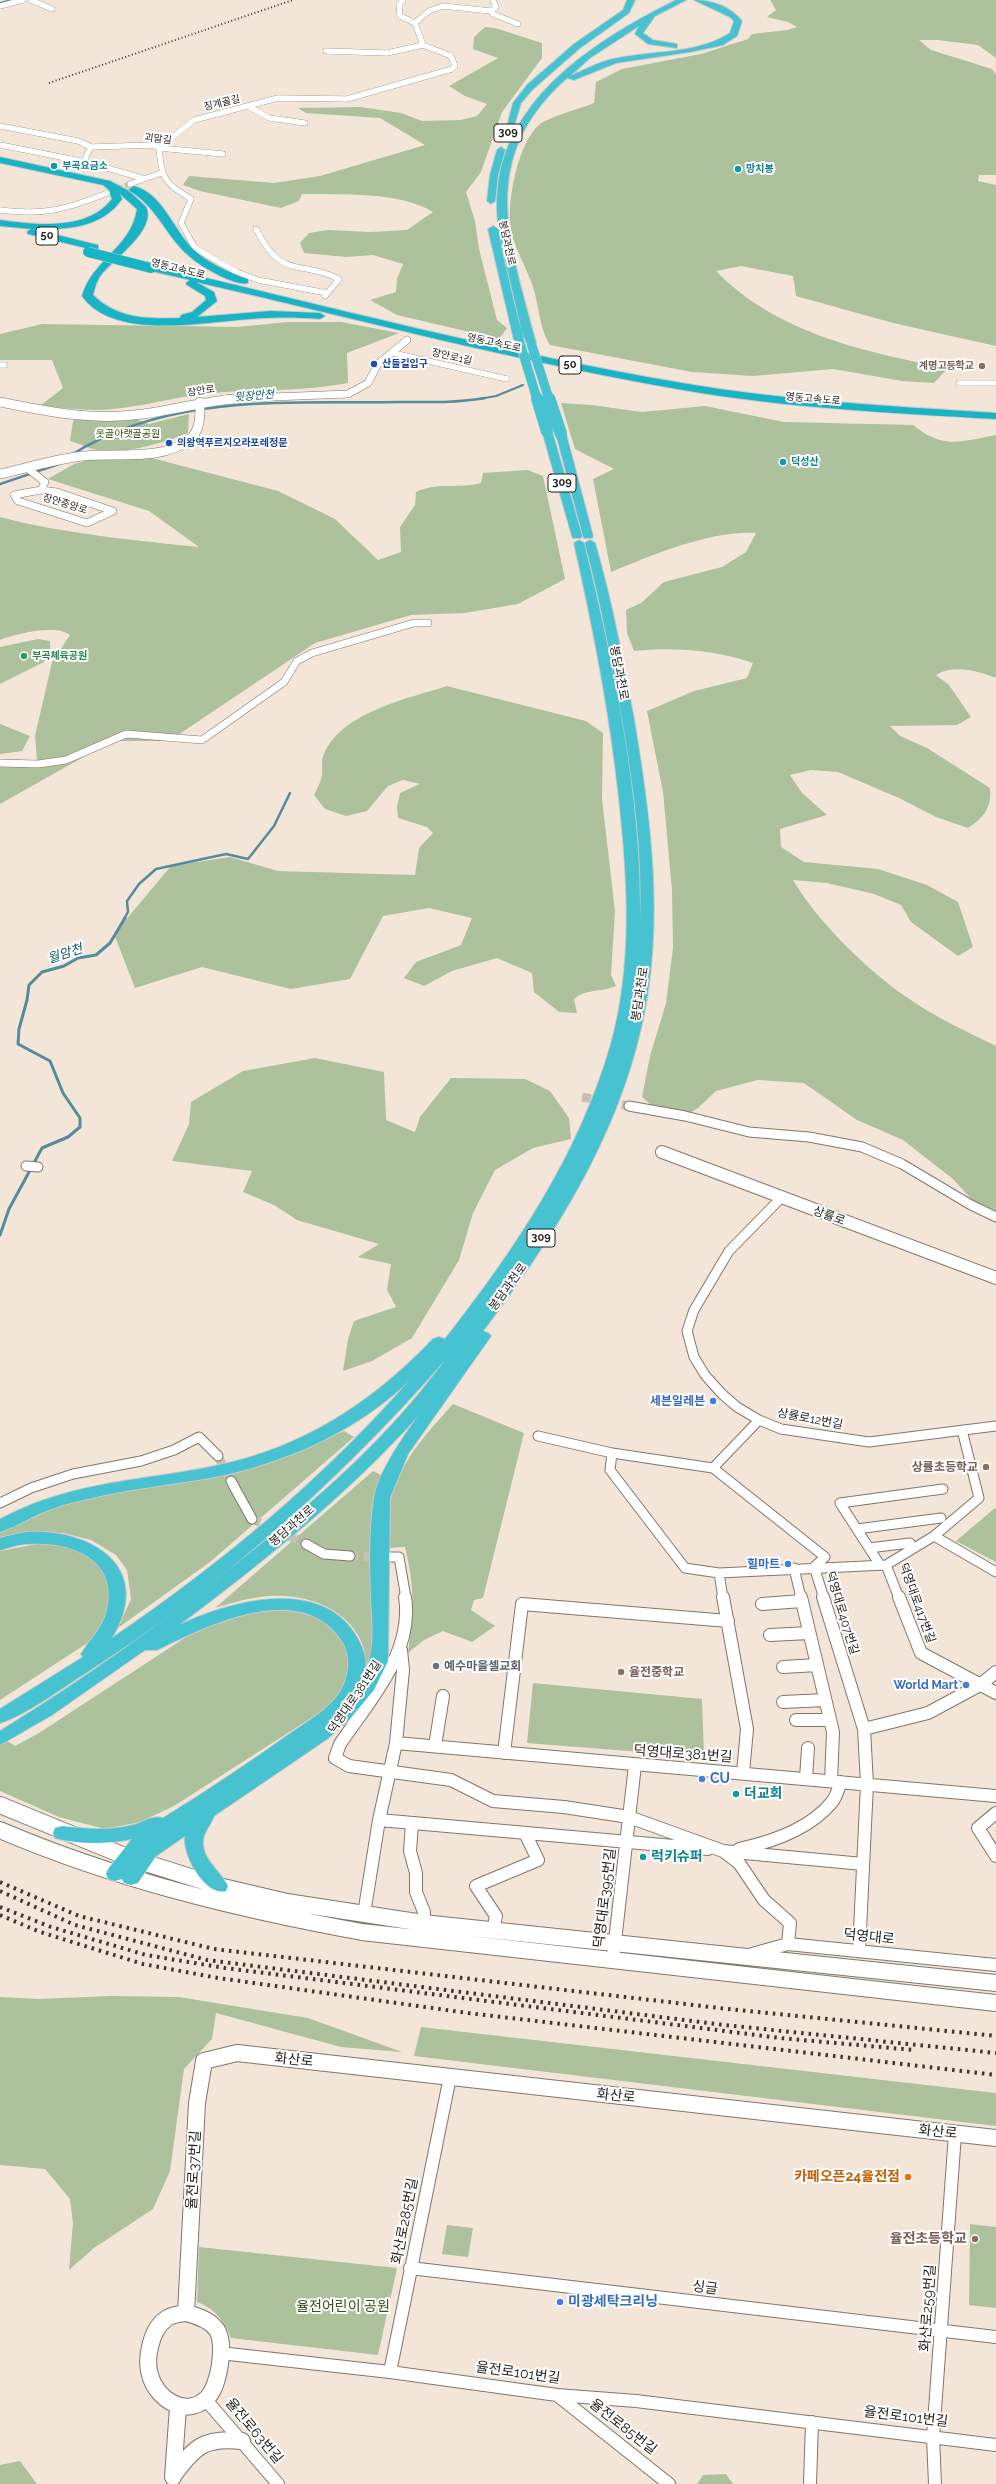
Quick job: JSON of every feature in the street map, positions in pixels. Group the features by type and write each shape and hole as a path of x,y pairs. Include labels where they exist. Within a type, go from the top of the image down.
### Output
{"highway":[{"path":"507,136 517,103 530,87 577,46 626,11 631,0"},
{"path":"676,1 648,20 640,29 639,34 644,39 661,45 685,47 711,43 729,33 732,24 726,14 692,0"},
{"path":"551,89 574,76 614,61 710,46 728,40 734,34 738,21 733,15 698,0"},
{"name":"봉담과천로","path":"491,208 494,175 507,136 522,110 541,88 606,35 676,1"},
{"name":"봉담과천로","path":"583,539 561,434 531,342 504,236 501,209 502,188 506,165 517,137 533,111 551,89 566,73 612,38 649,15 676,1"},
{"path":"0,154 60,162 99,171 145,195 169,222 183,244 207,264 240,280 284,295"},
{"path":"0,160 114,189 117,199 107,212 93,219 49,226 0,224"},
{"path":"118,181 147,208 148,218 146,229 109,267 94,287 93,296 98,303 110,310 126,314 165,319 196,314 212,301 210,294 152,265"},
{"path":"107,188 118,187 133,198 142,209 143,218 140,229 104,266 88,287 87,296 93,304 108,312 143,320 164,321 266,315 317,316 445,337"},
{"name":"봉담과천로","path":"1,1717 120,1642 194,1587 287,1513 374,1431 529,1258 568,1192 601,1127 630,1048 643,982 648,923 648,864 641,794 604,597 547,431 519,340 508,299 492,222"},
{"name":"영동고속도로","path":"0,224 152,265 445,337 582,368 750,397 806,404 996,416"},
{"name":"영동고속도로","path":"0,230 91,249"},
{"name":"영동고속도로","path":"152,265 588,364 705,386 812,400 996,410"},
{"path":"0,1526 62,1499 221,1469 259,1460 304,1444 345,1423 385,1394 427,1355 475,1302 498,1291 501,1309 454,1380 400,1453 382,1498 379,1574 381,1633 379,1661 365,1690 343,1716 322,1734 149,1851 134,1859 123,1876"},
{"name":"봉담과천로","path":"0,1739 120,1661 268,1548 354,1472 413,1412 498,1291"},
{"path":"0,1544 25,1538 72,1542 90,1550 108,1563 118,1581 119,1600 113,1620 102,1642 69,1673"},
{"path":"120,1661 214,1616 241,1607 268,1604 293,1605 319,1611 335,1621 347,1633 356,1650 357,1675 347,1696 332,1713 283,1748 184,1812 134,1847 134,1859"},
{"path":"212,1809 196,1827 192,1841 195,1855 219,1886"},
{"path":"62,1833 113,1837 141,1831 184,1812"}],"street":[{"path":"0,6 23,0"},
{"path":"31,0 52,10"},
{"path":"326,51 344,53 398,51 423,45 415,23 400,16 399,5 403,0"},
{"path":"491,11 496,7 493,0"},
{"path":"415,23 430,11 438,8 491,11 518,24"},
{"name":"징계골길","path":"159,148 160,145 194,120 278,98 324,97 347,99 452,69 456,66 454,59 447,51 428,48 423,45"},
{"path":"248,106 269,118 305,123"},
{"name":"괴말길","path":"0,126 78,141 91,147 153,145 159,148 223,154"},
{"path":"0,145 86,162 142,178"},
{"path":"86,162 86,156 91,147"},
{"path":"159,148 161,173 171,186 191,199 181,223 195,248 231,269 258,280 326,294 340,279 334,275 297,269 289,266 265,249 256,229"},
{"path":"130,184 142,178 161,173"},
{"path":"0,210 39,214 63,211 107,188"},
{"name":"장안로","path":"0,402 56,414 86,417 142,414 200,407 242,397 312,397 348,394 357,391 368,383 369,375 375,366 408,340"},
{"name":"장안로1길","path":"393,353 417,357 507,379"},
{"path":"417,357 434,355 441,358 432,361"},
{"path":"958,383 996,383"},
{"path":"0,474 29,470 54,462 82,456 149,453 179,445 187,442 196,433 200,407"},
{"name":"장안중앙로","path":"29,470 45,482 42,490"},
{"name":"장안중앙로","path":"42,490 57,492 113,511 87,524 18,501 14,495 42,490"},
{"path":"0,763 53,762 74,758 114,736 126,734 202,740 284,682 297,661 312,653 414,623 428,623"},
{"path":"629,1106 685,1116 749,1132 809,1136 862,1147 902,1164 971,1205 996,1217"},
{"name":"상률로","path":"662,1152 996,1278"},
{"path":"26,1166 38,1167"},
{"name":"상률로12번길","path":"781,1198 729,1251 694,1310 687,1331 694,1357 705,1375 737,1407 759,1420 781,1429 869,1442 996,1426"},
{"path":"538,1436 612,1453 713,1468 759,1420"},
{"name":"덕영대로417번길","path":"962,1430 979,1498 934,1536 883,1565 921,1653 996,1693"},
{"path":"0,1503 32,1488 66,1476 141,1461 174,1450 200,1437 218,1456"},
{"path":"612,1453 610,1470 685,1568 719,1573 814,1567 883,1565"},
{"name":"덕영대로407번길","path":"713,1468 825,1557 814,1567 864,1729 867,1784 859,1951"},
{"path":"231,1481 252,1519"},
{"path":"883,1565 869,1548 840,1503 943,1489"},
{"path":"857,1529 941,1518"},
{"path":"934,1536 996,1572"},
{"path":"869,1548 910,1542"},
{"path":"306,1544 324,1554 350,1556"},
{"name":"덕영대로381번길","path":"390,1557 398,1557 407,1607 401,1650 391,1668 336,1751 335,1758 349,1766 450,1780 493,1801 564,1806 629,1817 723,1851"},
{"path":"723,1851 768,1842 810,1820 833,1801 836,1781 833,1732 794,1568"},
{"path":"719,1573 747,1729 743,1773"},
{"path":"762,1604 802,1601"},
{"path":"504,1753 522,1604 728,1621"},
{"path":"770,1635 809,1633"},
{"path":"364,1914 379,1820 396,1742 403,1670 401,1650"},
{"path":"783,1667 817,1665"},
{"path":"864,1729 928,1713 980,1685 996,1672"},
{"path":"435,1746 443,1696"},
{"path":"783,1702 825,1700"},
{"path":"796,1720 830,1720"},
{"name":"덕영대로381번길","path":"396,1742 635,1765 743,1773 996,1796"},
{"path":"806,1779 808,1748"},
{"name":"덕영대로395번길","path":"613,1952 635,1765"},
{"path":"0,1805 62,1833 134,1859 219,1886 287,1902 423,1924 493,1931 613,1952 996,2003"},
{"path":"996,1813 978,1828 996,1856"},
{"path":"379,1820 525,1833 538,1860 476,1886 496,1916 493,1931"},
{"path":"412,1823 410,1851 416,1873 416,1892 424,1912 423,1924"},
{"path":"0,1830 123,1876 288,1918 362,1932 613,1952 740,1958 996,1983"},
{"name":"덕영대로395번길","path":"525,1833 723,1851"},
{"path":"723,1851 863,1864"},
{"path":"723,1851 739,1863 764,1900 790,1923 788,1944"},
{"name":"덕영대로","path":"740,1958 788,1944 996,1965"},
{"name":"화산로","path":"237,2053 996,2138"},
{"name":"율전로37번길","path":"186,2312 197,2103 204,2061 237,2053"},
{"name":"화산로285번길","path":"390,2372 450,2077"},
{"name":"화산로259번길","path":"935,2484 933,2437 942,2332 955,2134"},
{"name":"싱글","path":"410,2268 942,2332 996,2337"},
{"path":"186,2312 201,2316 214,2327 220,2337 220,2353 214,2388 206,2400 194,2406 178,2407 162,2398 154,2387 149,2371 152,2338 166,2318 186,2312"},
{"name":"율전로101번길","path":"220,2353 390,2372 557,2395 636,2401 996,2445"},
{"name":"율전로85번길","path":"557,2395 669,2484"},
{"name":"율전로63번길","path":"206,2400 278,2484"},
{"path":"173,2480 178,2407"},
{"path":"810,2484 812,2422"},
{"path":"173,2480 196,2446 219,2438 242,2441"}],"green space":[{"path":"770,0 996,0 996,58 978,45 938,40 919,40 931,50 992,69 996,74 996,175 979,175 978,181 996,185 996,346 893,323 796,296 793,276 741,266 716,271 740,292 766,310 794,325 855,347 948,368 934,383 902,381 833,369 753,376 692,372 550,345 546,338 532,284 512,236 510,218 510,205 515,174 525,144 532,133 544,121 594,103 596,82 622,69 701,54 748,39 752,34 788,30 797,27 788,22 767,17 776,10"},
{"path":"485,27 495,28 542,43 542,58 502,112 481,172 466,192 475,221 479,249 497,320 507,328 499,339 397,315 370,300 396,292 397,279 403,264 373,255 346,257 304,253 300,243 309,233 328,230 370,232 407,230 433,212 419,205 404,200 387,197 302,194 299,201 281,208 200,191 183,185 189,176 274,183 320,176 425,145 380,118 306,113 298,108 361,107 401,113 422,121 461,120 477,116 487,104 465,96 449,86 498,58 473,49 474,37"},
{"path":"287,322 341,322 399,333 347,353 348,383 314,388 212,393 102,410 81,410 41,405 63,388 52,360 0,360 0,334 42,324 238,327"},
{"path":"561,403 591,405 642,412 705,406 784,422 913,425 934,438 953,442 996,435 996,678 973,671 958,669 936,675 949,685 971,717 957,725 890,726 900,736 927,748 990,788 990,801 986,811 983,816 968,828 936,817 899,798 838,772 811,770 790,775 802,793 827,815 780,829 781,847 804,862 878,869 927,885 958,902 973,947 958,956 911,922 901,905 874,894 827,883 793,880 815,912 829,928 874,972 905,996 927,1010 949,1023 996,1046 996,1211 975,1203 953,1179 903,1140 857,1120 804,1083 758,1080 716,1091 698,1108 690,1113 652,1106 642,1097 650,1056 666,1003 673,948 672,890 663,792 647,711 694,691 747,678 753,663 709,652 664,649 634,651 627,633 626,610 641,603 664,582 722,567 746,552 756,533 721,535 682,545 611,572 593,479 614,469 575,449"},
{"name":"웃골아랫골공원","path":"189,414 188,433 167,441 129,450 104,451 70,441 73,421 76,419 133,418 149,424"},
{"path":"99,457 152,458 278,491 335,519 378,560 401,552 400,527 415,505 416,492 432,487 464,486 481,483 483,473 528,470 543,476 565,579 518,604 465,613 411,615 315,643 169,741 112,741 0,804 0,764 37,761 35,736 52,662 70,635 55,630 46,630 15,635 0,640 0,517 74,532 199,547 149,511 48,479 74,464"},
{"name":"부곡체육공원","path":"38,639 50,641 50,650 44,662 0,684 0,647"},
{"path":"447,686 586,721 603,733 602,799 615,911 611,975 616,986 578,996 574,999 577,1013 559,1012 534,992 532,973 497,958 452,971 424,986 404,978 416,962 461,945 472,918 429,908 383,916 350,979 291,989 202,967 135,988 114,934 171,866 230,857 278,871 415,875 419,848 433,833 427,827 398,818 397,807 400,793 420,784 403,780 388,786 367,811 346,816 325,809 314,795 321,778 323,757 331,742 343,729 376,710 413,696"},
{"path":"0,724 30,736 22,751 0,754"},
{"path":"315,1058 384,1072 386,1120 415,1132 420,1117 451,1078 525,1079 550,1091 569,1118 571,1139 533,1148 495,1170 473,1213 459,1260 412,1338 372,1361 343,1371 348,1339 354,1321 396,1307 387,1290 391,1264 358,1257 379,1244 297,1220 274,1205 243,1192 252,1171 172,1161 189,1124 191,1102 243,1071"},
{"path":"453,1404 524,1433 483,1598 474,1600 471,1610 495,1626 472,1642 443,1631 424,1640 408,1653 412,1611 411,1576 405,1547 388,1548 391,1499 395,1485 408,1460 425,1436"},
{"path":"344,1431 354,1437 210,1562 118,1628 131,1599 127,1570 116,1555 91,1540 63,1533 33,1533 0,1539 0,1532 23,1520 77,1500 303,1449"},
{"path":"373,1471 385,1477 375,1497 370,1529 373,1648 365,1674 365,1652 357,1634 348,1622 336,1612 322,1605 307,1599 275,1596 248,1599 215,1608"},
{"path":"995,1508 996,1509 996,1562 956,1541"},
{"path":"37,1544 73,1547 99,1559 114,1589 109,1621 92,1640 0,1700 0,1551"},
{"path":"257,1609 293,1609 322,1616 347,1639 353,1676 333,1704 174,1806 140,1822 105,1829 59,1817 0,1791 0,1736 15,1746 39,1733 200,1628"},
{"path":"533,1683 702,1699 704,1757 527,1743"},
{"path":"111,1996 179,1997 308,2018 402,2052 341,2047 216,2013 212,2039 184,2069 170,2171 153,2209 94,2248 69,2270 73,2223 70,2199 45,2169 0,2165 0,1997 38,1999"},
{"path":"421,2027 996,2093 996,2126 414,2056"},
{"path":"970,2224 996,2227 996,2308 969,2305"},
{"path":"447,2225 473,2228 468,2257 442,2254"},
{"name":"율전어린이 공원","path":"199,2247 397,2268 378,2355 231,2338 226,2326 218,2316 209,2308 197,2302"},
{"path":"20,2461 37,2484 0,2484 0,2465"},
{"path":"726,2474 733,2484 697,2484 703,2475"}],"waterway":[{"path":"0,3 11,0"},
{"name":"윗장안천","path":"483,398 496,396 523,385"},
{"name":"윗장안천","path":"71,455 109,435 149,420 190,411 273,403 442,402 483,398"},
{"name":"윗장안천","path":"479,399 483,398"},
{"name":"윗장안천","path":"0,484 59,464"},
{"name":"월암천","path":"124,919 128,912 127,901 139,884 156,869 226,854 248,859 274,826 290,793"},
{"name":"월암천","path":"0,1235 9,1209 42,1148 68,1137 80,1127 80,1118 63,1093 50,1061 18,1044 19,1029 27,1000 29,985 42,972 64,966 78,958 96,955 110,943 125,918"}],"tunnel":[{"path":"110,192 130,184"},
{"path":"582,1097 629,1106"},
{"path":"218,1456 231,1481"},
{"path":"252,1519 306,1544"},
{"path":"350,1556 382,1557"}],"railway":[{"path":"49,83 293,0"},
{"path":"0,1882 79,1916 214,1949 728,2009 996,2036"},
{"path":"0,1891 75,1925 207,1960 724,2025 996,2053"},
{"path":"0,1907 51,1927 146,1955 225,1968 780,2038 914,2050"},
{"path":"0,1915 40,1932 143,1964 218,1978 468,2013 996,2075"}],"place":[{"name":"부곡요금소","path":"54,166"},
{"name":"망치봉","path":"738,169"},
{"name":"산들길입구","path":"374,364"},
{"name":"계명고등학교","path":"982,366"},
{"name":"의왕역푸르지오라포레정문","path":"169,443"},
{"name":"덕성산","path":"783,462"},
{"name":"부곡체육공원","path":"24,656"},
{"name":"세븐일레븐","path":"713,1401"},
{"name":"상률초등학교","path":"986,1467"},
{"name":"힐마트","path":"788,1564"},
{"name":"예수마을셀교회","path":"436,1666"},
{"name":"율전중학교","path":"621,1672"},
{"name":"World Mart","path":"966,1685"},
{"name":"CU","path":"702,1779"},
{"name":"더교회","path":"736,1794"},
{"name":"럭키슈퍼","path":"643,1857"},
{"name":"카페오픈24율전점","path":"908,2177"},
{"name":"율전초등학교","path":"975,2239"},
{"name":"미광세탁크리닝","path":"560,2302"}]}
